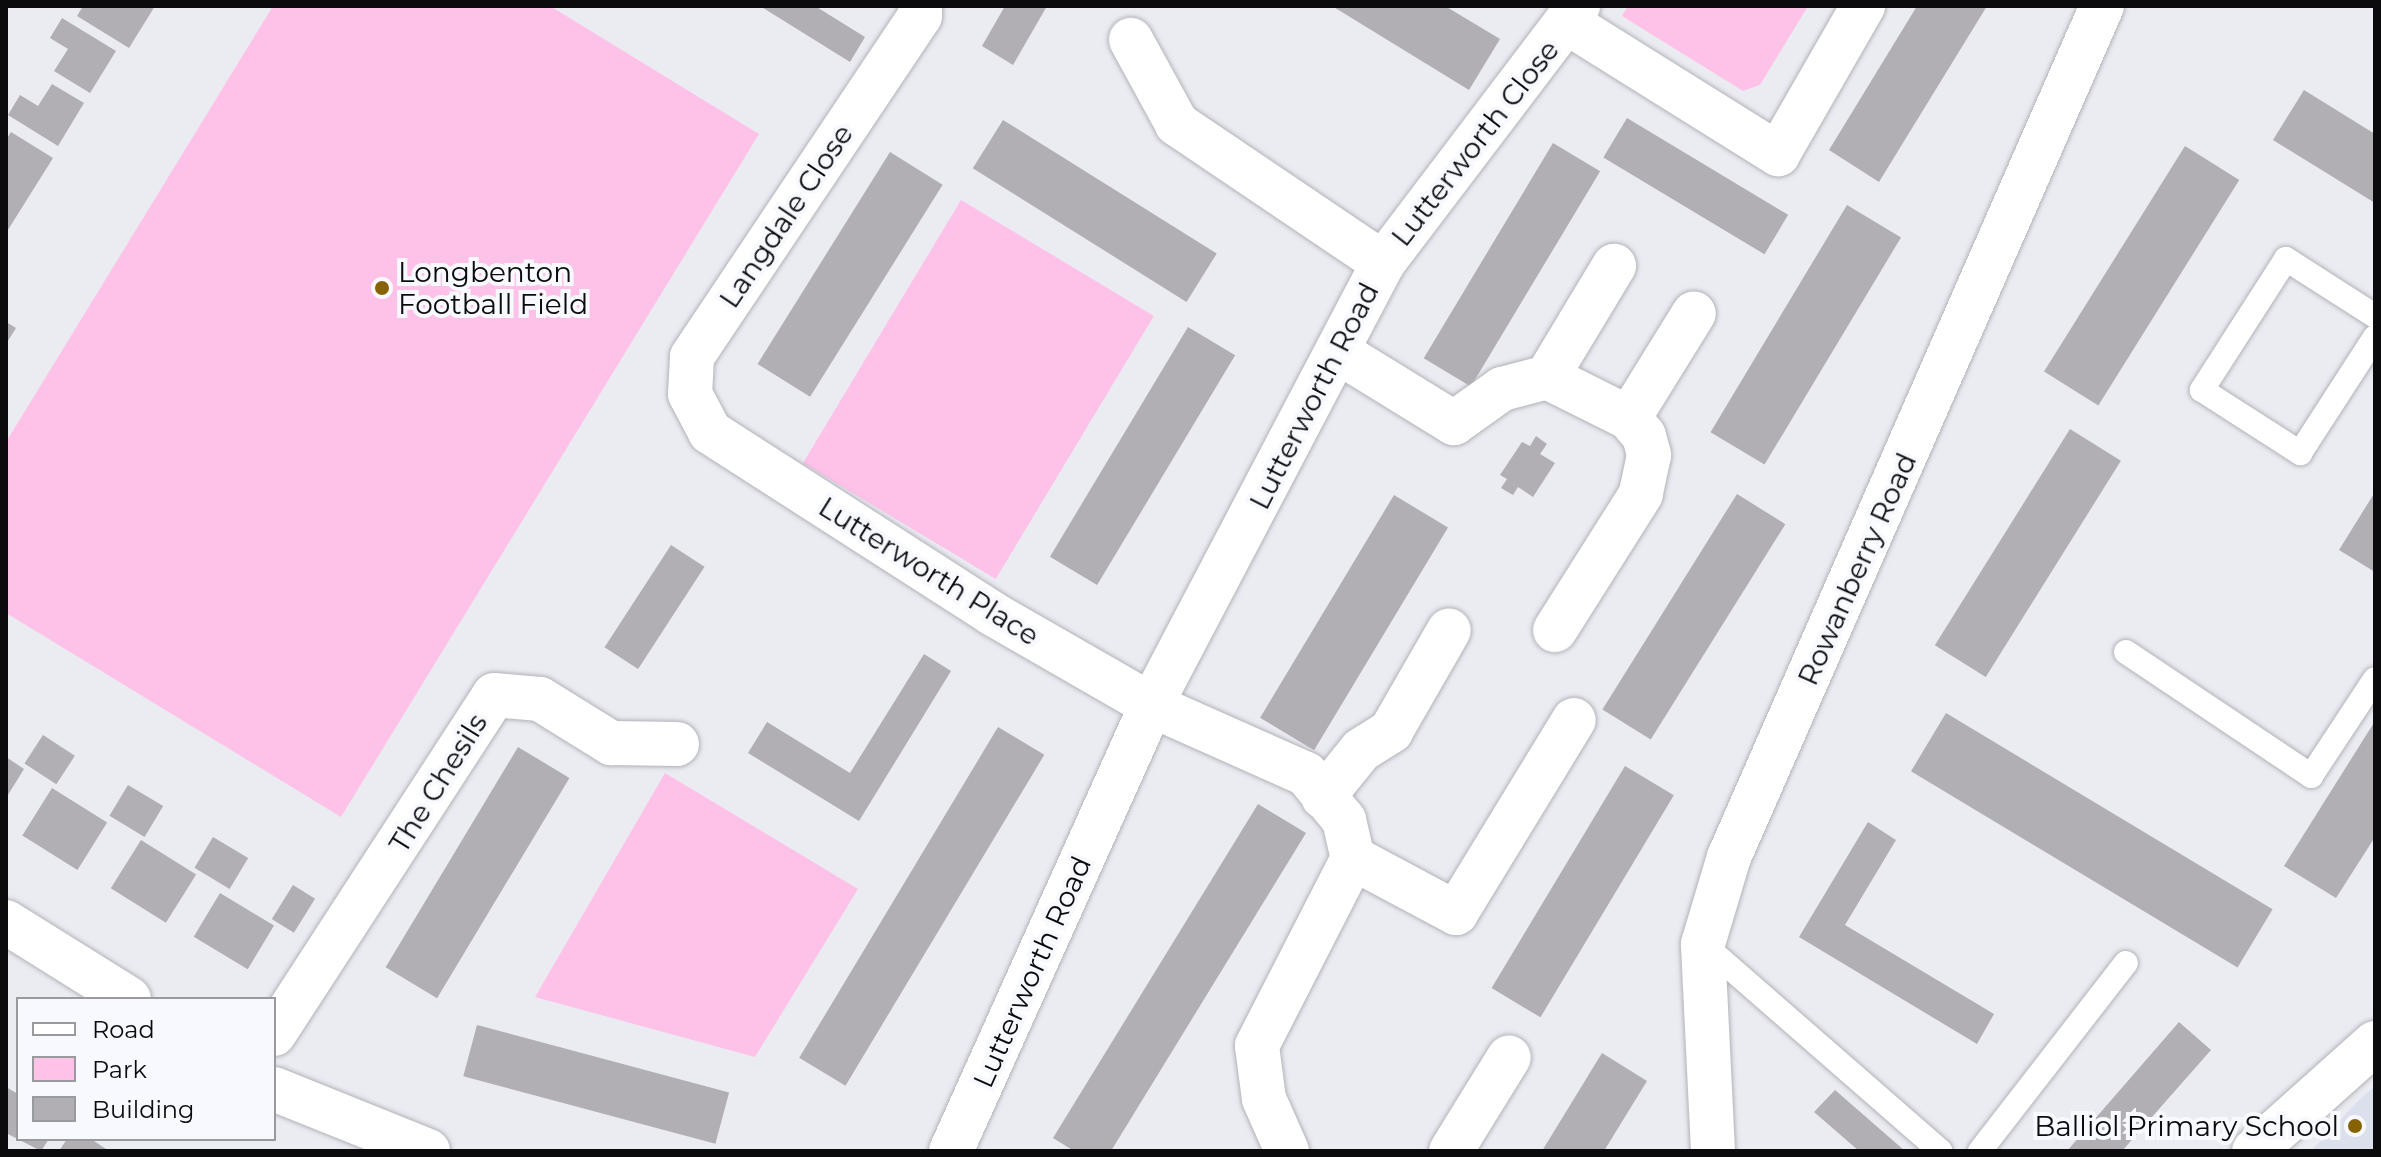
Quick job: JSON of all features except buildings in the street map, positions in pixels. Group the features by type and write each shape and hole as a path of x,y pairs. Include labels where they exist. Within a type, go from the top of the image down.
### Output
{"street":[{"name":"Langdale Close","path":"710,432 690,394 692,357 920,16 920,6"},
{"name":"Lutterworth Close","path":"1383,263 1573,14 1778,154 1863,6"},
{"name":"Rowanberry Road","path":"1713,1151 1703,944 1739,829 1835,626 2102,6"},
{"name":"Lutterworth Road","path":"951,1151 1151,705 1340,353 1383,263 1177,124 1131,40"},
{"path":"1547,377 1614,266"},
{"path":"1629,418 1694,313"},
{"path":"1340,353 1454,423 1502,389 1547,377 1629,418 1644,436 1648,475 1555,630"},
{"name":"Lutterworth Place","path":"710,432 993,614 1151,705"},
{"path":"1323,797 1361,750 1391,731 1449,630"},
{"name":"The Chesils","path":"276,1031 494,695 540,699 611,743 677,744"},
{"path":"1151,705 1255,746 1306,774 1344,820 1353,858 1257,1046 1264,1099 1287,1151"},
{"path":"1353,858 1456,913 1574,720"},
{"path":"6,922 126,997"},
{"path":"2254,1151 2375,1043"},
{"path":"1451,1151 1509,1057"},
{"path":"276,1090 428,1151"}],"lane":[{"path":"2375,316 2286,259 2202,390 2300,453 2375,337"},
{"path":"2126,652 2311,776 2375,679"},
{"path":"1703,944 1940,1151"},
{"path":"1980,1151 2126,963"}],"shaded area":[{"name":"Balliol Primary School","path":"2375,1086 2375,1151 2311,1151 2358,1101"}],"green space":[{"name":"Longbenton Football Field","path":"273,6 550,6 759,134 341,817 6,613 6,442"},
{"path":"1628,6 1808,6 1760,85 1743,91 1622,16"},
{"path":"961,200 1154,316 996,579 803,463"},
{"path":"665,773 858,889 755,1057 535,997"}],"place":[{"name":"Longbenton Football Field","path":"382,288"},
{"name":"Balliol Primary School","path":"2355,1126"}]}
